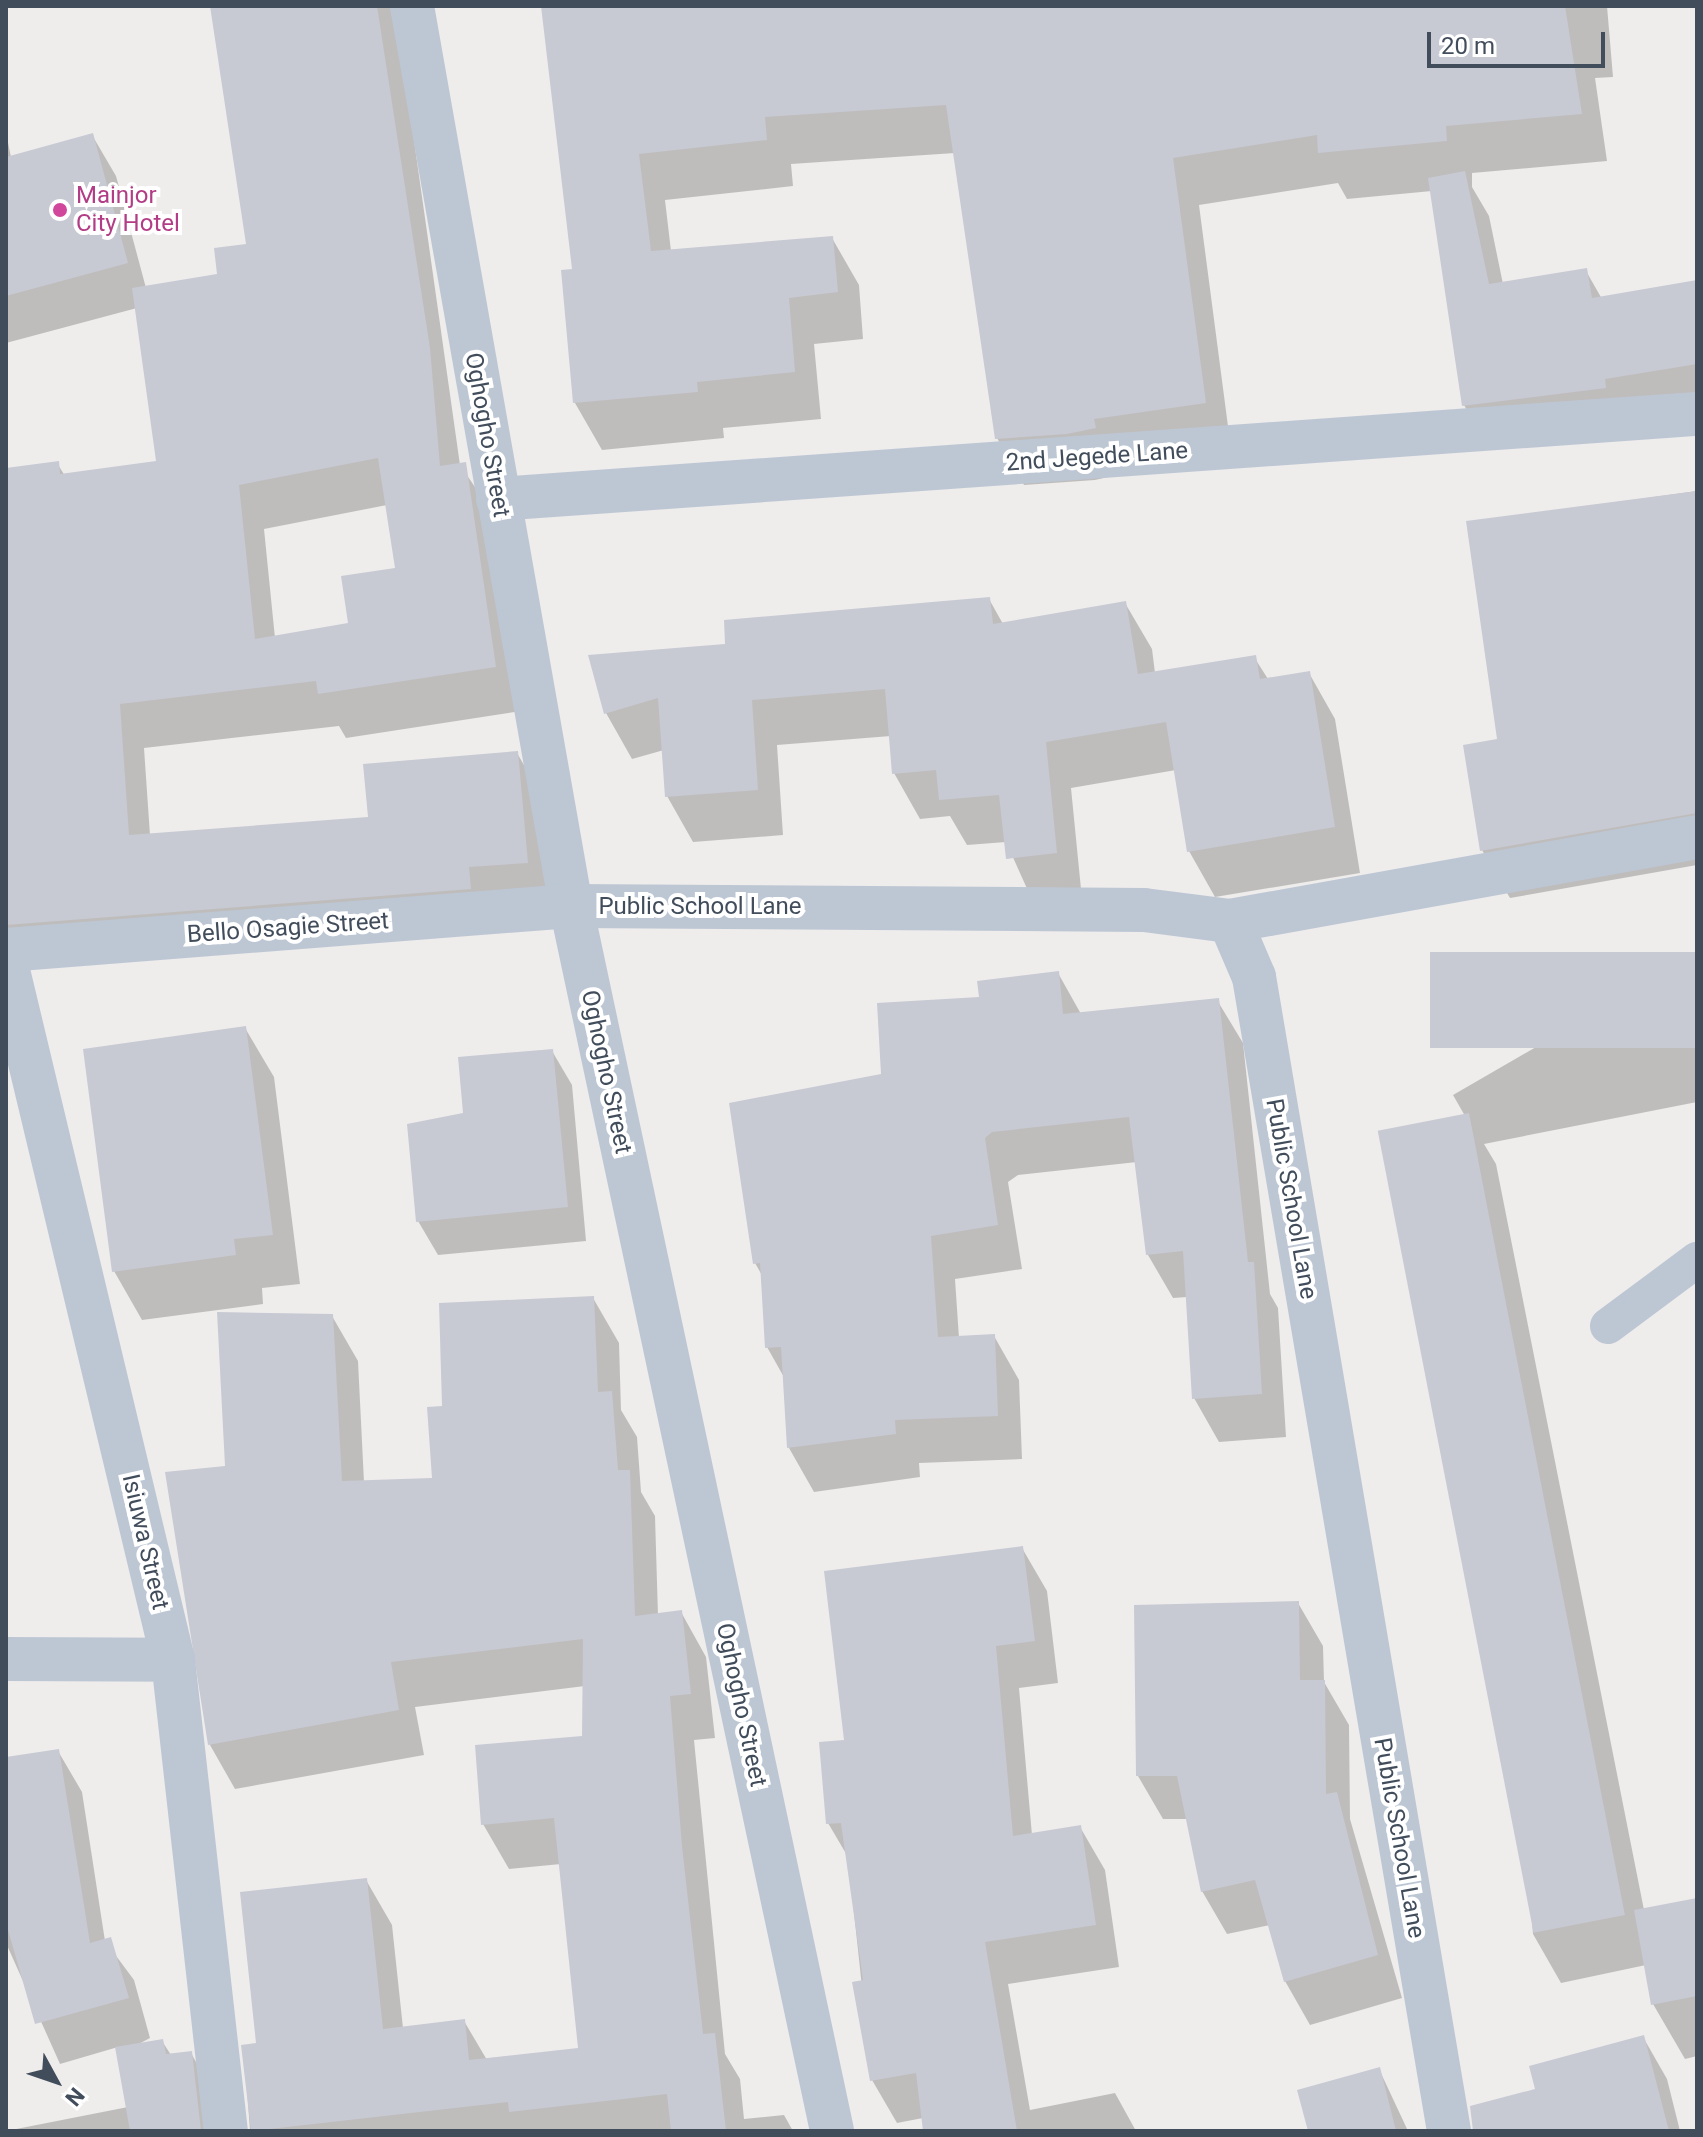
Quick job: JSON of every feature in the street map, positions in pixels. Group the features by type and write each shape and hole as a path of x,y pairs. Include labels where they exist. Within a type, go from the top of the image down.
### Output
{"street":[{"name":"Oghogho Street","path":"412,6 571,906 832,2131"},
{"name":"2nd Jegede Lane","path":"498,499 1697,414"},
{"path":"1230,921 1697,837"},
{"name":"Public School Lane","path":"571,906 1144,910 1230,921 1254,977 1449,2131"},
{"name":"Bello Osagie Street","path":"6,950 571,906"},
{"name":"Isiuwa Street","path":"6,962 173,1660 226,2131"},
{"path":"6,1659 173,1660"}],"lane":[{"path":"1608,1326 1697,1260"}],"building":[{"path":"210,6 377,6 430,348 440,466 466,462 496,667 318,694 316,681 120,704 129,835 368,817 363,764 518,751 528,863 469,867 471,889 6,925 6,468 59,461 60,474 156,461 132,288 217,274 214,248 246,244","holes":["378,458 395,568 341,576 348,623 255,639 239,485"]},
{"path":"541,6 1565,6 1582,114 1446,126 1447,141 1318,153 1317,135 1173,158 1206,403 1094,419 1096,428 1067,434 995,439 946,105 765,117 767,140 639,154 651,251 833,236 838,292 789,298 795,372 697,382 698,392 573,403 561,270 572,269"},
{"name":"Mainjor City Hotel","path":"93,133 128,263 6,296 6,157"},
{"path":"1465,171 1489,284 1587,268 1592,298 1697,280 1697,364 1605,379 1606,388 1462,406 1428,178"},
{"path":"1697,491 1697,813 1480,851 1463,745 1497,739 1466,521"},
{"path":"990,597 993,624 1126,601 1138,674 1256,655 1260,679 1310,671 1335,827 1187,852 1166,722 1046,742 1057,853 1006,859 999,795 939,800 936,770 892,774 885,689 752,700 758,790 665,797 658,698 604,714 588,655 725,644 724,620"},
{"path":"1430,952 1697,952 1697,1048 1430,1048"},
{"path":"1059,971 1063,1014 1219,998 1248,1262 1254,1262 1262,1394 1192,1399 1183,1251 1146,1255 1129,1117 992,1132 985,1138 998,1225 931,1236 938,1337 995,1334 998,1416 895,1420 896,1434 787,1448 781,1347 765,1348 760,1263 753,1264 729,1103 881,1074 877,1003 979,997 977,981"},
{"path":"246,1026 273,1235 234,1239 236,1255 112,1272 83,1049"},
{"path":"553,1049 568,1207 416,1222 407,1124 463,1113 458,1057"},
{"path":"1469,1113 1625,1915 1534,1933 1378,1131"},
{"path":"594,1296 598,1392 612,1391 618,1470 630,1470 635,1616 682,1610 691,1694 670,1696 682,1846 703,2034 715,2033 726,2131 671,2131 667,2094 509,2112 508,2102 251,2131 241,2045 256,2043 240,1892 367,1878 383,2029 465,2019 469,2060 578,2048 554,1818 481,1825 475,1745 582,1736 583,1639 391,1662 399,1710 208,1745 165,1472 225,1466 217,1312 333,1314 342,1481 432,1478 427,1407 442,1406 439,1303"},
{"path":"1023,1546 1035,1641 996,1646 1013,1836 1081,1825 1096,1925 985,1942 1017,2131 923,2131 916,2073 870,2081 852,1982 863,1980 841,1823 826,1824 819,1742 844,1740 824,1571"},
{"path":"1299,1601 1300,1680 1325,1680 1326,1794 1337,1792 1378,1955 1284,1982 1255,1880 1201,1892 1177,1776 1136,1776 1134,1605"},
{"path":"59,1749 90,1943 111,1937 129,1998 35,2024 6,1923 6,1757"},
{"path":"1697,1898 1697,1996 1651,2005 1634,1910"},
{"path":"1644,2035 1669,2131 1473,2131 1470,2106 1535,2089 1529,2066"},
{"path":"163,2039 166,2054 192,2051 201,2131 130,2131 115,2047"},
{"path":"1380,2067 1396,2131 1308,2131 1297,2090"}],"place":[{"name":"Mainjor City Hotel","path":"60,210"}]}
